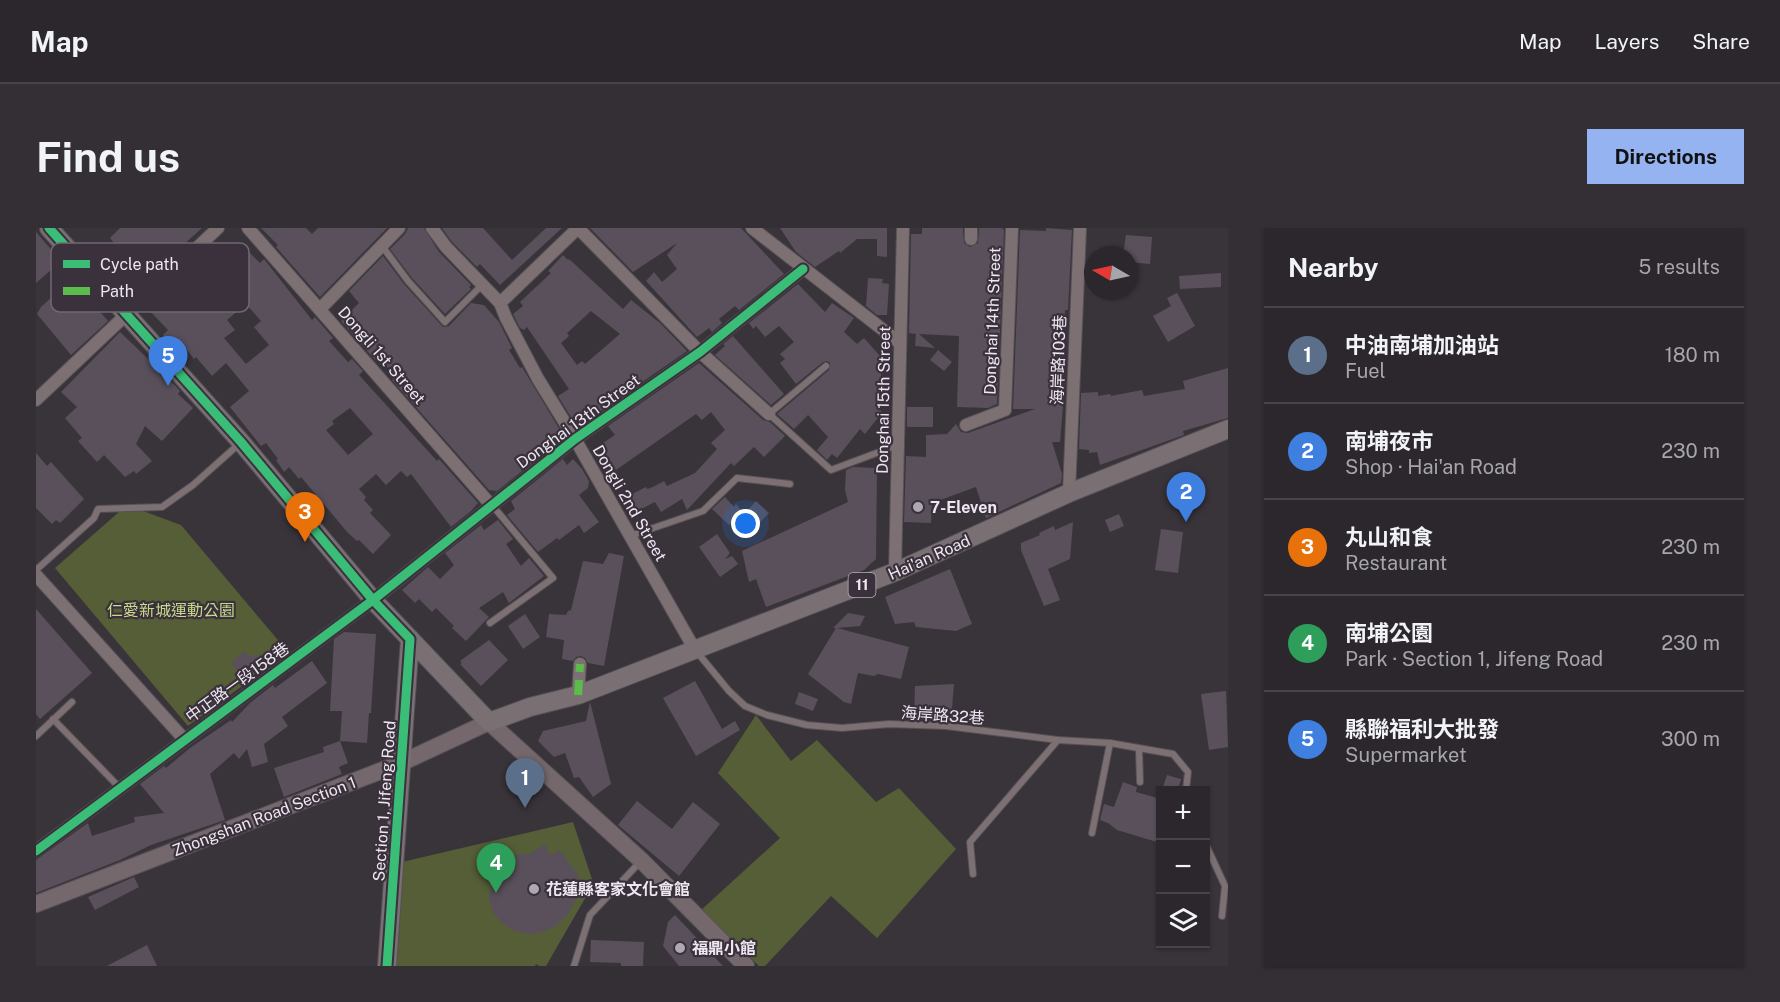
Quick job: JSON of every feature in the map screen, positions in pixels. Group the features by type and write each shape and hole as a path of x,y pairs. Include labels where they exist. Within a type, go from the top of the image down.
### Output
{"main road":[{"path":"49,228 63,243"},
{"path":"127,312 241,441 373,600 489,722"},
{"name":"Hai'an Road","path":"489,722 530,707 578,695 895,572 1069,493 1228,429"},
{"name":"Section 1, Jifeng Road","path":"387,966 410,639"}],"street":[{"path":"202,243 218,228"},
{"name":"Dongli 1st Street","path":"248,228 491,505"},
{"path":"320,309 399,228"},
{"name":"Dongli 2nd Street","path":"432,228 446,247 500,303 538,379 694,650"},
{"path":"500,303 578,228 700,352 769,414"},
{"path":"752,228 900,343"},
{"name":"Donghai 15th Street","path":"895,572 903,228"},
{"name":"Donghai 14th Street","path":"966,425 1005,410 1012,228"},
{"name":"海岸路103巷","path":"1069,493 1080,228"},
{"name":"Donghai 13th Street","path":"373,600 575,440 700,352 803,269"},
{"path":"36,400 127,312"},
{"path":"36,575 184,739"},
{"name":"中正路一段158巷","path":"36,851 373,600"},
{"path":"578,695 580,664"},
{"path":"489,722 642,861 746,966"},
{"name":"Zhongshan Road Section 1","path":"36,904 401,763 489,722"}],"lane":[{"path":"382,246 408,281 445,322 483,284"},
{"path":"826,366 769,414 831,470 898,445"},
{"path":"36,570 94,518 98,509 162,507 193,486 241,441"},
{"path":"630,536 703,511 737,478 790,484"},
{"path":"490,623 553,578 491,505"},
{"name":"海岸路32巷","path":"694,650 729,692 745,706 767,714 807,725 842,728 889,724 946,726 1058,740 1110,743 1173,754 1188,772 1186,786"},
{"path":"37,734 72,702"},
{"path":"53,719 120,788"},
{"path":"973,874 970,842 1058,740"},
{"path":"1092,833 1110,743"},
{"path":"1139,749 1140,782"},
{"path":"1210,854 1225,886 1222,916"},
{"path":"574,966 590,915 642,861"}],"green space":[{"name":"仁愛新城運動公園","path":"127,505 181,525 288,652 188,726 55,568"},
{"path":"756,715 791,761 817,740 876,802 899,788 956,849 877,938 831,896 765,966 759,966 700,911 780,838 718,773"},
{"path":"573,822 596,891 587,895 546,966 536,964 535,966 396,966 402,862"}],"building":[{"path":"120,228 202,228 185,243 114,243 110,238"},
{"path":"261,228 306,228 312,234 318,228 387,228 320,297 276,247 278,245"},
{"path":"408,228 424,228 439,252 471,285 469,287 471,289 445,314 412,278 390,249"},
{"path":"442,228 483,228 512,260 546,228 562,228 500,285 480,264 477,267 452,242"},
{"path":"590,228 741,228 784,274 739,310 735,306 719,319 722,323 712,332 709,328 697,337 646,281 654,272 662,282 677,269 667,255 677,243 633,272"},
{"path":"780,228 887,228 887,257 877,256 877,239 857,239 840,253 839,251 815,267 796,252"},
{"path":"922,228 963,228 964,243 970,247 978,243 979,228 1002,228 1004,230 997,404 988,408 957,407 959,336 919,334 935,348 915,346 916,334 909,333 911,234 922,234"},
{"path":"1046,228 1072,230 1068,310 1065,310 1063,338 1062,394 1064,394 1060,442 1052,442 1062,474 1061,483 986,518 976,487 932,503 931,523 904,522 906,456 926,457 926,435 947,434 956,424 961,432 968,433 1035,409 1013,409 1020,230 1046,231"},
{"path":"36,232 51,249 51,270 36,283"},
{"path":"1126,235 1152,237 1150,264 1138,263 1138,246 1124,246"},
{"path":"249,252 260,263 264,259 312,320 315,317 333,338 329,341 348,362 352,359 363,371 359,375 478,503 451,527 411,474 407,477 401,471 386,485 376,474 359,489 366,497 364,500 373,510 370,513 391,535 373,554 348,533 301,477 299,479 289,467 284,472 266,443 261,446 230,407 249,391 226,363 212,376 196,357 194,359 186,349 184,351 176,344 174,346 163,335 168,330 151,312 236,312 227,320 235,330 224,338 246,364 269,345 254,327 261,321 249,307","holes":["350,408 373,434 348,455 326,430 334,424 332,421"]},
{"path":"563,255 623,309 631,300 660,323 687,351 577,427 558,396 569,389 527,327 524,330 520,328 513,314 523,306 520,302 551,273 548,271","holes":["591,311 620,334 585,364 582,361 577,365 561,343 569,336 567,333"]},
{"path":"383,256 404,284 443,327 449,326 471,303 484,305 499,322 512,348 509,350 520,368 522,367 563,435 551,443 553,446 497,491 489,490 392,380 396,376 377,357 375,360 341,321 359,303 349,291"},
{"path":"1221,273 1221,287 1180,289 1179,276"},
{"path":"868,278 883,279 882,283 889,284 887,315 877,315 866,306"},
{"path":"798,284 825,312 832,303 854,318 844,332 857,344 864,338 881,357 881,414 865,434 860,429 837,458 832,454 827,460 817,450 828,437 808,415 794,429 777,414 829,370 830,363 823,362 796,384 780,363 785,359 780,354 794,342 779,326 765,337 756,326 753,329 749,323"},
{"path":"1177,293 1195,326 1168,342 1153,316 1171,306 1167,298"},
{"path":"51,298 51,312 100,312 108,321 71,355 37,314"},
{"path":"120,332 169,379 180,391 178,394 193,408 162,441 145,426 136,444 152,461 136,474 134,471 125,477 104,455 97,462 78,441 82,438 65,418 77,407 61,392"},
{"path":"733,336 784,394 771,405 715,355"},
{"path":"938,350 952,362 944,371 930,360"},
{"path":"699,363 763,420 770,422 785,436 764,457 754,447 734,466 731,463 687,510 682,499 661,512 655,502 631,514 624,498 646,487 647,489 653,487 664,481 667,486 695,473 717,449 711,443 725,430 711,412 702,420 696,414 616,470 600,445 615,435 608,426"},
{"path":"1228,368 1228,418 1183,431 1184,435 1100,465 1097,452 1089,453 1089,450 1079,449 1081,393 1098,392 1098,396 1110,394 1111,396 1142,390 1144,396 1185,389 1183,381"},
{"path":"907,407 933,407 933,427 907,427"},
{"path":"36,453 47,466 51,462 84,499 60,523 56,520 52,524 36,508"},
{"path":"563,459 567,465 573,459 589,481 588,488 579,495 599,522 584,533 579,525 538,552 507,515 515,509 511,501"},
{"path":"853,467 877,468 876,559 864,570 766,607 756,579 749,582 742,551 848,502 845,490 846,470"},
{"path":"725,497 734,507 736,504 744,514 756,501 769,513 749,534 735,520 729,525 712,509"},
{"path":"1119,514 1124,526 1110,532 1105,520"},
{"path":"498,520 513,539 506,544 521,566 529,558 544,576 509,603 503,592 479,608 489,617 466,641 436,608 432,612 419,599 415,603 402,590 428,567 440,579 454,565 445,553 481,525 484,530"},
{"path":"1073,522 1070,559 1048,569 1060,600 1044,606 1021,550 1021,543 1054,526 1055,530"},
{"path":"1161,529 1183,532 1178,573 1155,570"},
{"path":"717,534 730,553 725,559 732,556 738,564 720,577 699,547"},
{"path":"609,553 624,556 604,666 588,663 581,656 576,657 573,661 562,659 564,640 546,637 549,614 566,615 571,610 583,561 603,564"},
{"path":"950,569 972,624 956,631 916,627 914,622 895,624 885,597"},
{"path":"36,609 92,673 40,719 36,714"},
{"path":"848,613 865,616 860,626 837,628 909,647 901,679 858,673 851,704 844,702 808,674 836,628 833,628"},
{"path":"525,614 540,637 523,649 508,626"},
{"path":"344,632 376,634 367,743 340,741 342,711 330,711 334,639"},
{"path":"489,640 508,660 481,686 460,664 462,663 460,661"},
{"path":"245,651 251,658 256,654 264,664 246,680 231,663"},
{"path":"312,661 327,683 282,717 288,726 264,744 268,762 252,767 247,749 239,759 234,753 210,774 225,820 151,845 120,860 36,893 36,860 88,823 92,836 135,822 134,817 164,813 140,784 164,766 166,768 190,748 231,720 232,722 250,703 273,685 275,688"},
{"path":"695,681 722,729 735,721 740,730 696,756 663,698"},
{"path":"954,684 951,720 914,720 915,686"},
{"path":"1226,691 1228,747 1209,750 1201,694"},
{"path":"799,692 818,699 813,711 795,704"},
{"path":"590,702 611,784 593,797 579,777 574,778 565,753 554,757 538,741 543,731 586,721"},
{"path":"340,741 348,763 339,767 342,774 284,797 274,768 324,752 323,747"},
{"path":"1167,775 1181,779 1179,786 1163,786"},
{"path":"1123,782 1137,787 1136,792 1156,798 1156,842 1117,830 1100,820 1104,804 1114,807"},
{"path":"637,801 672,829 693,802 720,824 679,876 618,825"},
{"name":"花蓮縣客家文化會館","path":"545,844 549,855 560,850 580,878 574,885 582,893 557,925 543,932 529,934 515,931 502,923 493,912 489,899 492,878 507,860 518,854 529,854"},
{"path":"134,877 139,887 95,910 88,897"},
{"path":"675,915 723,966 679,966 663,946 668,922"},
{"path":"591,940 644,942 643,966 590,962"},
{"path":"147,945 157,966 107,966"}],"marked path":[{"path":"578,695 580,664"}],"cycle path":[{"path":"49,228 62,243"},
{"path":"36,851 373,600 575,439 700,352 803,269"},
{"path":"124,312 241,442 373,600 410,639 387,966"}],"place":[{"name":"縣聯福利大批發","path":"168,386"},
{"name":"7-Eleven","path":"918,507"},
{"name":"南埔夜市","path":"1186,522"},
{"name":"丸山和食","path":"305,542"},
{"name":"中油南埔加油站","path":"525,808"},
{"name":"花蓮縣客家文化會館","path":"534,889"},
{"name":"南埔公園","path":"496,893"},
{"name":"福鼎小館","path":"680,948"}]}
